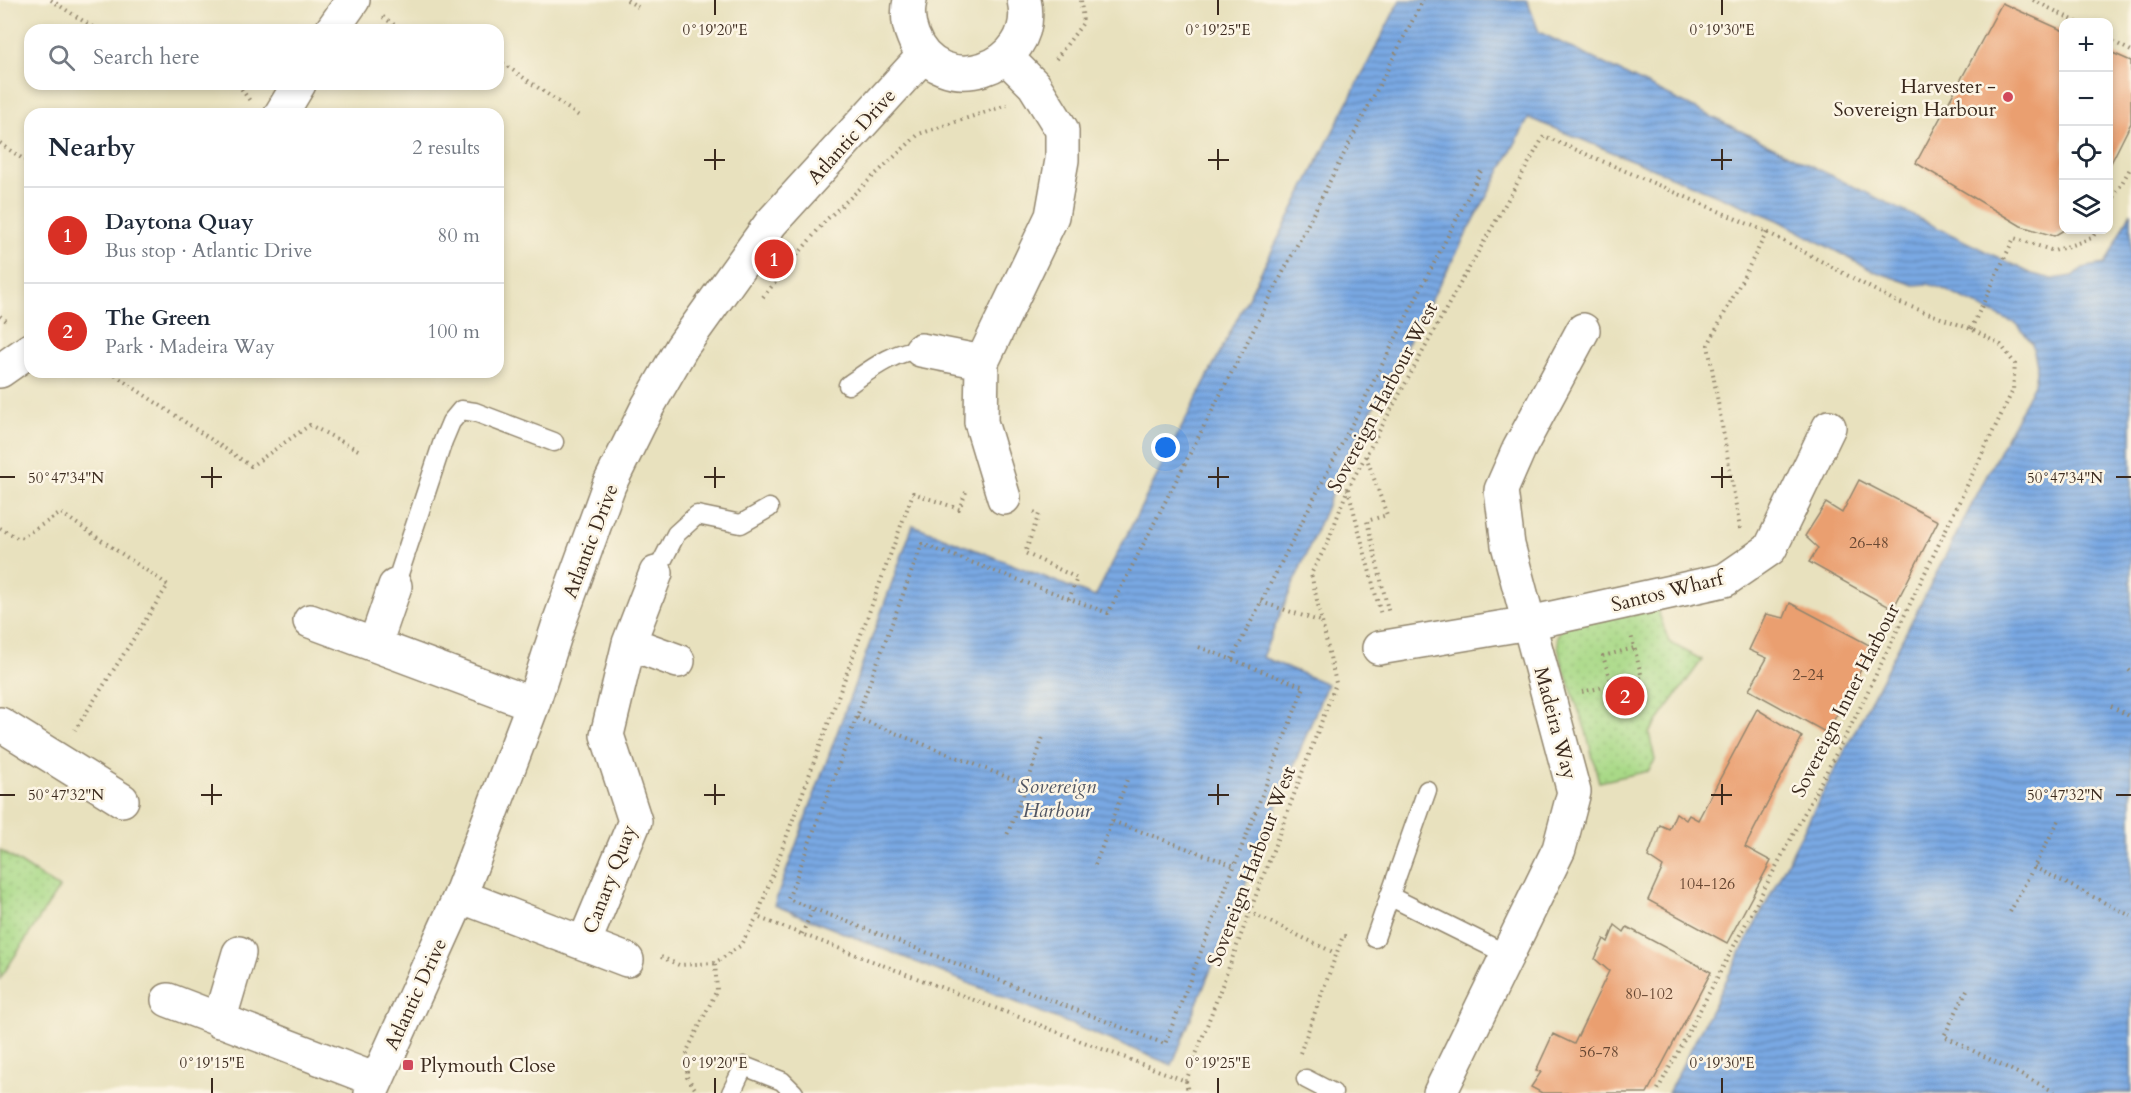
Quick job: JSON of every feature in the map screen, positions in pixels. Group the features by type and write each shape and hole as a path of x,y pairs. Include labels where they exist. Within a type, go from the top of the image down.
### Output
{"street":[{"path":"336,24 353,0"},
{"path":"910,0 909,26 915,42 924,55 939,66 956,72 974,72 991,67 1007,58 1019,42 1025,23 1025,1"},
{"name":"Atlantic Drive","path":"373,1086 460,896 533,704 560,620 609,485 648,406 682,347 771,223 924,55"},
{"path":"1004,498 981,422 982,362 1052,216 1062,160 1062,130 1034,85 1007,58"},
{"path":"285,108 295,90"},
{"name":"Madeira Way","path":"1440,1093 1559,849 1574,792 1508,545 1501,490 1519,449 1584,330"},
{"path":"921,350 982,362"},
{"path":"0,370 24,354"},
{"name":"Santos Wharf","path":"1529,623 1725,579 1770,549 1829,427"},
{"name":"Canary Quay","path":"584,943 635,821 607,735 629,643 656,573"},
{"path":"375,644 394,586"},
{"path":"310,621 533,704"},
{"path":"1388,646 1529,623"},
{"path":"629,643 678,661"},
{"path":"0,724 122,800"},
{"name":"Canary Quay","path":"460,896 627,960"},
{"path":"219,1022 239,953"},
{"path":"168,1000 373,1086"}],"lane":[{"path":"848,385 874,367 908,350 921,350"},
{"path":"394,586 443,441 451,422 461,410 475,412 554,442"},
{"path":"656,573 676,534 698,516 741,524 769,508"},
{"path":"1375,938 1427,790"},
{"path":"1389,896 1508,955"},
{"path":"731,1093 744,1066 782,1081 794,1093"},
{"path":"1306,1079 1333,1093"}],"path":[{"path":"51,0 88,24"},
{"path":"627,0 638,7"},
{"path":"1199,647 1304,687 1165,1044 788,899 922,544 1108,613 1423,0"},
{"path":"2033,0 2068,18"},
{"path":"2113,41 2131,51"},
{"path":"504,64 579,116"},
{"name":"Sovereign Harbour West","path":"1186,1082 1336,683 1311,574 1328,542 1348,488 1544,136 1767,232 1895,301 1971,329"},
{"path":"0,143 24,160"},
{"path":"2113,201 2131,167"},
{"path":"1232,660 1481,171"},
{"path":"1746,565 1708,345 1767,232"},
{"path":"1971,329 2014,238 2054,251 2092,238 2094,234"},
{"name":"Sovereign Inner Harbour","path":"1656,1093 1857,714 2013,390 2015,364 2001,345 1971,329"},
{"path":"119,378 251,466 310,424 360,451"},
{"path":"1366,455 1387,515 1367,521 1388,646"},
{"path":"627,960 643,949 679,965 715,963 740,946 757,917 914,493 959,509 968,488"},
{"path":"1348,488 1388,646"},
{"path":"1004,498 1039,514 1025,553 1077,578 1069,599"},
{"path":"0,528 20,539 61,513 168,585 56,759"},
{"path":"1261,602 1322,622"},
{"path":"1549,700 1642,678 1623,602"},
{"path":"1612,685 1603,656 1634,648"},
{"path":"2111,706 2131,717"},
{"path":"856,718 1027,785"},
{"path":"1007,835 1043,737"},
{"path":"1095,865 1128,777"},
{"path":"2010,912 2060,819"},
{"path":"1112,821 1234,866"},
{"path":"2034,867 2131,916"},
{"path":"802,934 813,909"},
{"path":"1249,912 1335,953"},
{"path":"757,917 1186,1082 1188,1093"},
{"path":"1306,1079 1298,1060 1342,936 1375,938"},
{"path":"698,1093 687,1077 687,1051 717,990 715,963"},
{"path":"1967,990 1944,1036 2057,1093"}],"green space":[{"path":"1656,605 1669,642 1702,660 1649,733 1655,760 1648,771 1599,782 1586,731 1560,658 1557,637 1564,624"},
{"path":"0,850 59,888 0,979"}],"water":[{"name":"Sovereign Harbour","path":"1400,0 1527,0 1539,32 2032,274 2053,279 2073,276 2086,267 2105,264 2131,212 2131,1093 1668,1093 2034,384 2037,365 2032,343 2018,325 1941,288 1928,284 1914,285 1871,270 1778,220 1529,118 1353,445 1262,657 1327,684 1172,1065 774,905 913,525 1095,597"}],"building":[{"name":"Harvester - Sovereign Harbour","path":"2002,3 2059,29 2059,233 2054,236 2021,226 1916,163"},
{"path":"2113,53 2131,61 2131,123 2113,159"},
{"path":"1859,480 1938,521 1893,609 1809,562 1818,548 1805,536 1826,503 1842,513"},
{"path":"1790,603 1873,647 1827,733 1749,690 1767,658 1749,650 1766,614 1784,618"},
{"path":"1757,709 1802,737 1745,847 1771,861 1727,943 1648,900 1663,867 1648,857 1660,825 1669,829 1676,813 1686,820 1689,815 1698,820"},
{"path":"1615,925 1624,932 1627,927 1711,972 1647,1093 1542,1093 1531,1087 1541,1072 1536,1071 1553,1034 1574,1044 1609,971 1595,959 1604,939 1608,942"}],"place":[{"name":"Harvester - Sovereign Harbour","path":"2008,97"},
{"name":"Daytona Quay","path":"774,259"},
{"name":"The Green","path":"1625,696"},
{"name":"Plymouth Close","path":"408,1065"}]}
